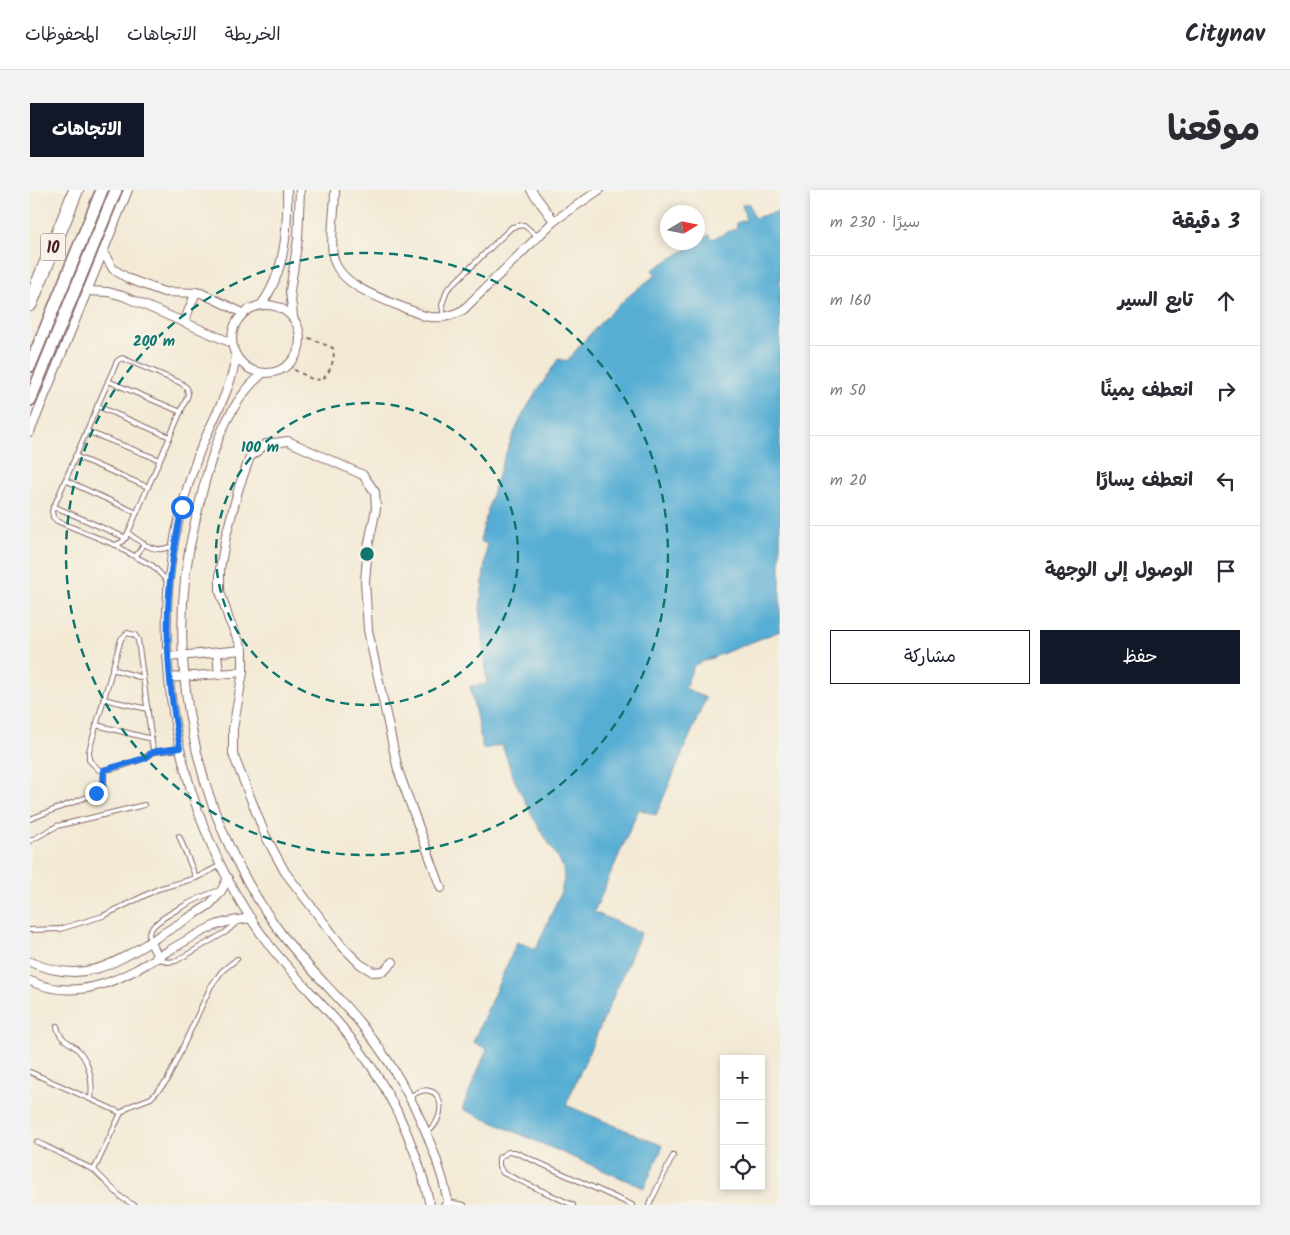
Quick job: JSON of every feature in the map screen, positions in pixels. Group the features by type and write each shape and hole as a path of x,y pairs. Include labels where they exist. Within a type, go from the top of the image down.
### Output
{"highway":[{"name":"10","path":"30,304 76,190"}],"main road":[{"path":"30,366 102,190"},
{"path":"30,400 98,250 116,190"}],"street":[{"path":"30,432 87,291 98,250 128,190"},
{"path":"287,190 285,237 278,274 272,290 261,305 243,313 234,326 232,342 236,356 232,378 188,486 174,545 169,582 167,657 169,678 180,748 199,813 224,872 251,918 279,958 340,1025 379,1078 398,1114 415,1154 430,1205"},
{"path":"236,356 247,368 263,373 271,373 287,366 298,352 300,334 290,305 298,239 300,190"},
{"path":"335,190 333,254 339,271 344,278 352,284 424,316 444,318 454,315 471,304 554,221 599,190"},
{"path":"531,190 554,221"},
{"path":"98,250 113,269 129,279 164,292 196,292 243,313"},
{"path":"278,274 292,277"},
{"path":"87,291 116,294 232,342"},
{"path":"184,322 196,292"},
{"path":"261,305 279,307 293,318"},
{"path":"263,373 242,393 231,411 203,488 186,568 183,612 184,656 185,677 194,738 213,807 238,863 266,911 292,948 361,1024 385,1058 427,1133 440,1171 447,1205"},
{"path":"392,962 384,971 373,972 352,956 297,888 270,847 233,754 233,729 243,672 242,650 229,620 220,591 220,569 226,536 239,487 250,457 266,444 288,441 363,475 375,492 376,509 368,546 365,580 368,630 398,770 441,888"},
{"path":"167,657 242,650"},
{"path":"217,652 219,675"},
{"path":"169,678 243,672"},
{"path":"199,813 213,807"},
{"path":"224,872 238,863"},
{"path":"30,962 55,971 85,972 116,963 209,905 222,889 224,872"},
{"path":"30,981 60,989 96,987 120,979 213,927 251,918"},
{"path":"150,941 159,958"},
{"path":"279,958 292,948"}],"lane":[{"path":"444,318 442,305 447,290 512,227 524,225 538,237"},
{"path":"117,544 127,536 188,395 184,385 126,358 117,361 75,456 52,514 57,522 112,544 117,544 123,550 153,566 169,582"},
{"path":"108,381 181,412"},
{"path":"97,406 170,437"},
{"path":"86,431 160,460"},
{"path":"75,456 148,487"},
{"path":"65,480 137,513"},
{"path":"54,506 159,550 174,545"},
{"path":"136,556 144,544"},
{"path":"152,752 152,739 138,640 133,633 127,633 122,636 112,669 89,751 89,760 95,768 104,770 146,758 152,752 180,748"},
{"path":"112,669 143,678"},
{"path":"103,700 148,709"},
{"path":"96,726 152,739"},
{"path":"30,818 100,792 103,787 104,770"},
{"path":"30,841 57,826 144,805"},
{"path":"179,836 196,878"},
{"path":"30,930 52,931 68,927 114,912 164,887 224,872"},
{"path":"150,941 149,933 155,924 204,896 222,889"},
{"path":"94,1170 121,1113 130,1106 151,1098 167,1081 211,986 222,971 237,959"},
{"path":"57,1026 61,1037 77,1049 84,1059 92,1082 92,1100"},
{"path":"30,1072 121,1113"},
{"path":"409,1098 417,1092 427,1091 437,1094 441,1100 436,1122 427,1133"},
{"path":"37,1142 94,1170 122,1198 134,1205"},
{"path":"573,1205 503,1173 498,1166 500,1158 508,1152 515,1152 632,1205"},
{"path":"649,1205 673,1156"},
{"path":"447,1205 464,1205"}],"path":[{"path":"287,366 317,380 323,379 328,374 334,355 333,348 300,334"}],"water":[{"path":"749,203 754,218 780,211 780,631 694,665 685,688 706,698 656,815 639,809 594,912 641,933 566,1105 663,1146 644,1188 462,1109 487,1049 473,1042 517,942 536,949 560,894 564,880 563,867 533,817 515,781 502,745 483,749 470,686 487,684 480,608 487,544 480,541 497,478 514,433 525,410 558,359 567,361 608,315 656,275 652,270 685,250 705,250 705,237 709,235 712,239 737,228 736,223 746,220 742,205"}],"route":[{"path":"96,793 100,792 103,787 104,770 146,758 152,752 158,753 180,748 169,678 166,635 168,590 174,545 182,507"}]}
